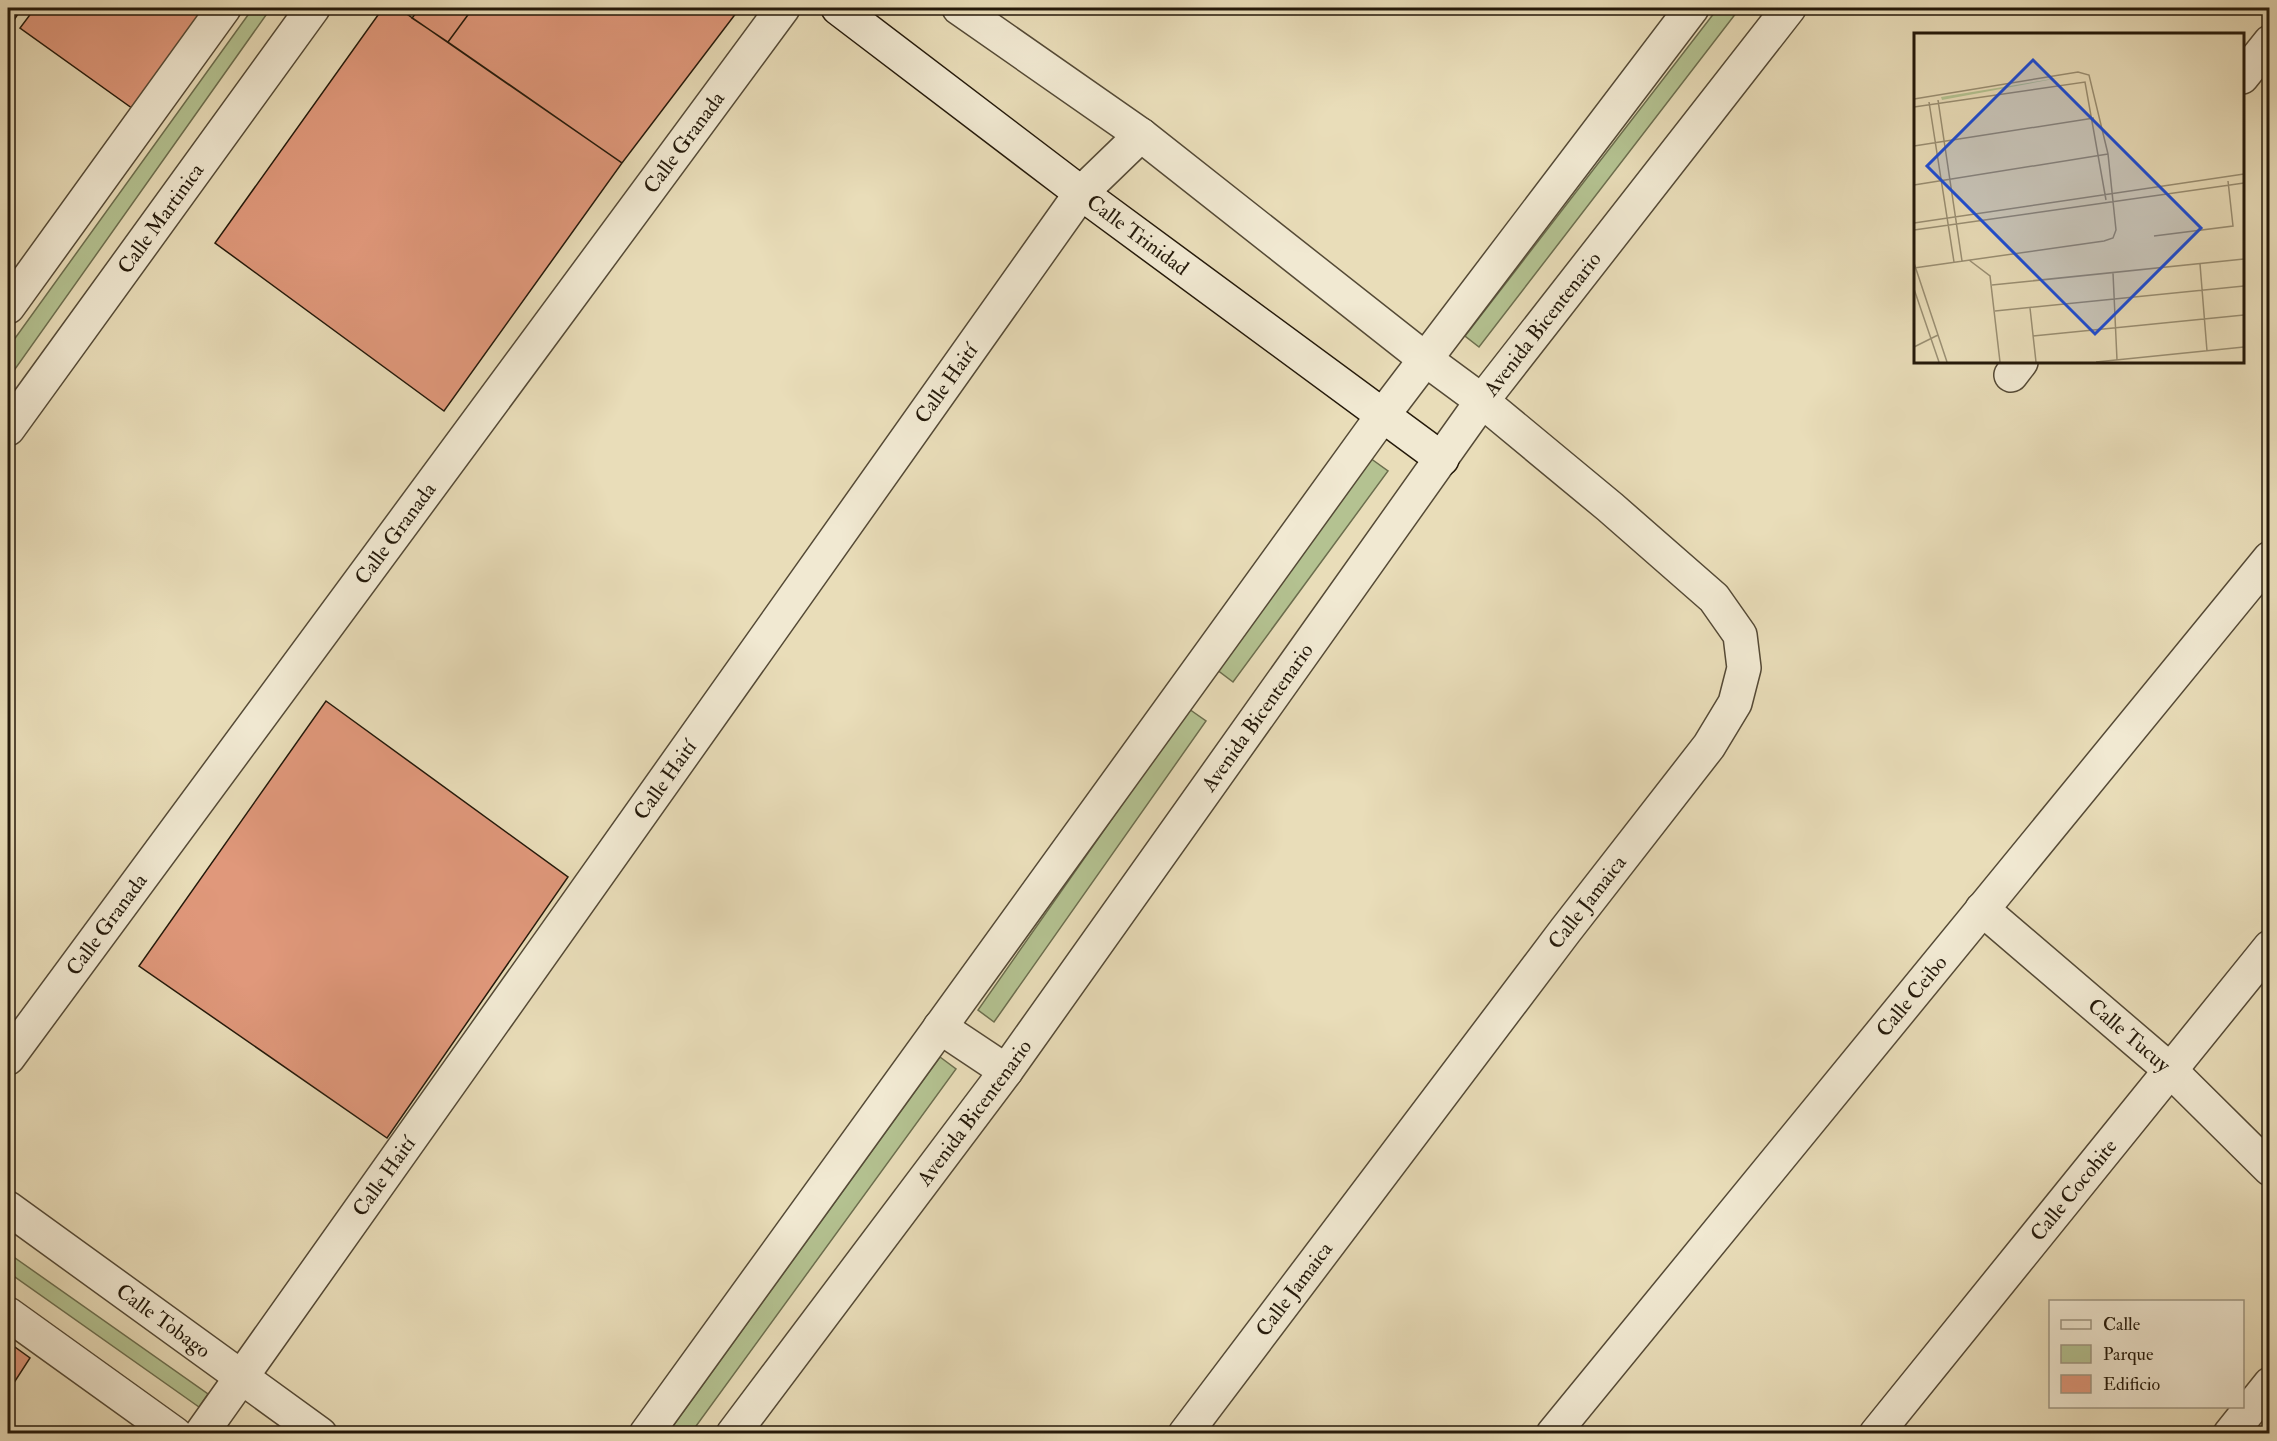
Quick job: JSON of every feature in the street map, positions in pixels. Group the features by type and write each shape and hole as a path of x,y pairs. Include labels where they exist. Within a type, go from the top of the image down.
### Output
{"street":[{"path":"8,307 224,8"},
{"name":"Calle Martinica","path":"8,429 313,8"},
{"name":"Calle Granada","path":"8,1058 783,8"},
{"name":"Calle Trinidad","path":"838,8 1081,193 1442,459"},
{"path":"959,8 1141,135 1425,359"},
{"path":"646,1434 1383,415 1692,8"},
{"name":"Avenida Bicentenario","path":"733,1434 1006,1071 1482,401 1789,8"},
{"path":"2244,74 2270,42"},
{"name":"Calle Haití","path":"201,1434 1081,193 1141,135"},
{"name":"Calle Jamaica","path":"1185,1434 1565,931 1709,746 1735,703 1744,668 1740,635 1714,597 1601,499 1482,401 1425,359"},
{"name":"Calle Ceibo","path":"1553,1434 2270,558"},
{"name":"Calle Tucuy","path":"1982,909 2169,1069 2270,1169"},
{"name":"Calle Cocohite","path":"1876,1434 2270,947"},
{"path":"940,1027 1006,1071"},
{"name":"Calle Tobago","path":"8,1208 320,1434"},
{"path":"8,1314 175,1434"},
{"path":"2230,1434 2270,1384"}],"green space":[{"path":"253,8 271,8 8,379 8,348"},
{"path":"1718,8 1740,8 1479,347 1465,336"},
{"path":"1370,458 1388,471 1233,682 1216,669"},
{"path":"1189,709 1206,721 994,1022 978,1010"},
{"path":"940,1057 956,1069 691,1433 668,1433"},
{"path":"8,1253 208,1394 199,1407 8,1272"}],"building":[{"path":"8,8 22,8 8,29"},
{"path":"35,8 208,8 136,111 20,28"},
{"path":"383,8 398,8 622,163 444,411 215,243"},
{"path":"420,8 473,8 448,42 412,18"},
{"path":"473,8 740,8 622,163 448,42"},
{"path":"326,701 568,877 387,1138 139,966"},
{"path":"8,1342 30,1358 8,1392"}]}
